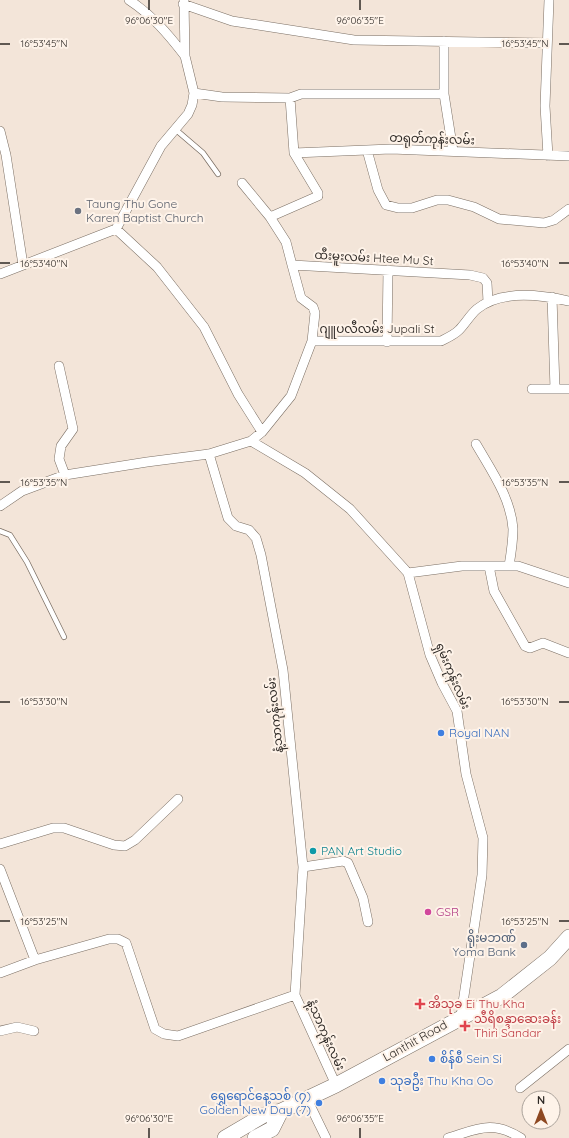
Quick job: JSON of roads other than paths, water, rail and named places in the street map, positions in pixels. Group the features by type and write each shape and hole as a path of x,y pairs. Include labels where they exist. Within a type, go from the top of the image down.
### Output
{"main road":[{"name":"Lanthit Road","path":"225,1138 264,1114 281,1111 336,1085 461,1016 502,996 568,942"},
{"path":"255,1138 272,1129 281,1111"}],"street":[{"path":"129,0 144,10 165,30 185,56"},
{"path":"548,156 545,106 549,0"},
{"path":"0,274 116,229 161,146 188,114 194,93 185,56 184,2 232,21 354,40 547,43"},
{"path":"444,41 444,94 453,151"},
{"path":"194,93 222,97 290,98 301,94 444,94"},
{"path":"270,217 318,196 318,193 294,153 290,98"},
{"path":"0,131 6,156 23,265"},
{"path":"366,150 378,190 386,205 398,208 412,208 437,200 448,200 474,207 499,219 544,223 554,220 569,209"},
{"name":"တရုတ်ကုန်းလမ်း","path":"294,153 366,150 453,151 569,156"},
{"path":"0,506 22,491 65,475 209,454 251,441 262,432 291,396 312,341 315,313 313,307 301,298 286,242 270,217 242,183"},
{"path":"116,229 157,267 204,327 238,394 262,432"},
{"name":"ထီးမူးလမ်း Htee Mu St","path":"292,265 470,275 483,278 487,283 488,302"},
{"path":"387,342 388,270"},
{"name":"ဂျူပလီလမ်း Jupali St","path":"312,341 441,342 457,332 476,309 488,302 514,296 543,295 569,301"},
{"path":"552,297 555,389"},
{"path":"60,366 73,429 61,446 59,459 65,475"},
{"path":"532,389 569,389"},
{"name":"ရှမ်းကုန်းလမ်း","path":"251,441 305,473 350,509 408,573 430,655 442,683 457,711 466,774 483,838 482,875 461,1016"},
{"path":"476,444 498,481 513,528 509,566"},
{"name":"နံ့သာကုန်းလမ်း","path":"209,454 228,518 236,526 249,530 256,538 261,555 283,670 303,867 295,994 336,1085"},
{"path":"408,573 462,566 518,566 569,583"},
{"path":"489,566 494,591 525,646 530,648 543,643 569,653"},
{"path":"0,844 53,828 64,828 114,845 125,846 135,840 178,799"},
{"path":"303,867 343,860 348,863 363,898 368,922"},
{"path":"0,869 35,960 0,973"},
{"name":"နံ့သာကုန်းလမ်း","path":"35,960 109,938 118,939 126,943 155,1029 164,1034 178,1036 295,994"},
{"path":"0,1031 17,1027 34,1030"},
{"path":"520,1088 569,1049"},
{"path":"307,1099 326,1138"},
{"path":"448,1138 486,1126 508,1130 521,1138"}],"lane":[{"path":"176,129 203,153 218,174"},
{"path":"0,531 10,535 27,562 64,637"}],"place":[{"name":"Taung Thu Gone Karen Baptist Church","path":"78,211"},
{"name":"Royal NAN","path":"441,733"},
{"name":"PAN Art Studio","path":"313,851"},
{"name":"GSR","path":"428,912"},
{"name":"ရိုးမဘဏ် Yoma Bank","path":"524,945"},
{"name":"အိသုခ Ei Thu Kha","path":"420,1004"},
{"name":"သီရိစန္ဒာဆေးခန်း Thiri Sandar","path":"465,1026"},
{"name":"စိန်စီ Sein Si","path":"432,1059"},
{"name":"သုခဦး Thu Kha Oo","path":"382,1081"},
{"name":"ရွှေရောင်နေ့သစ် (၇) Golden New Day (7)","path":"319,1103"}]}
